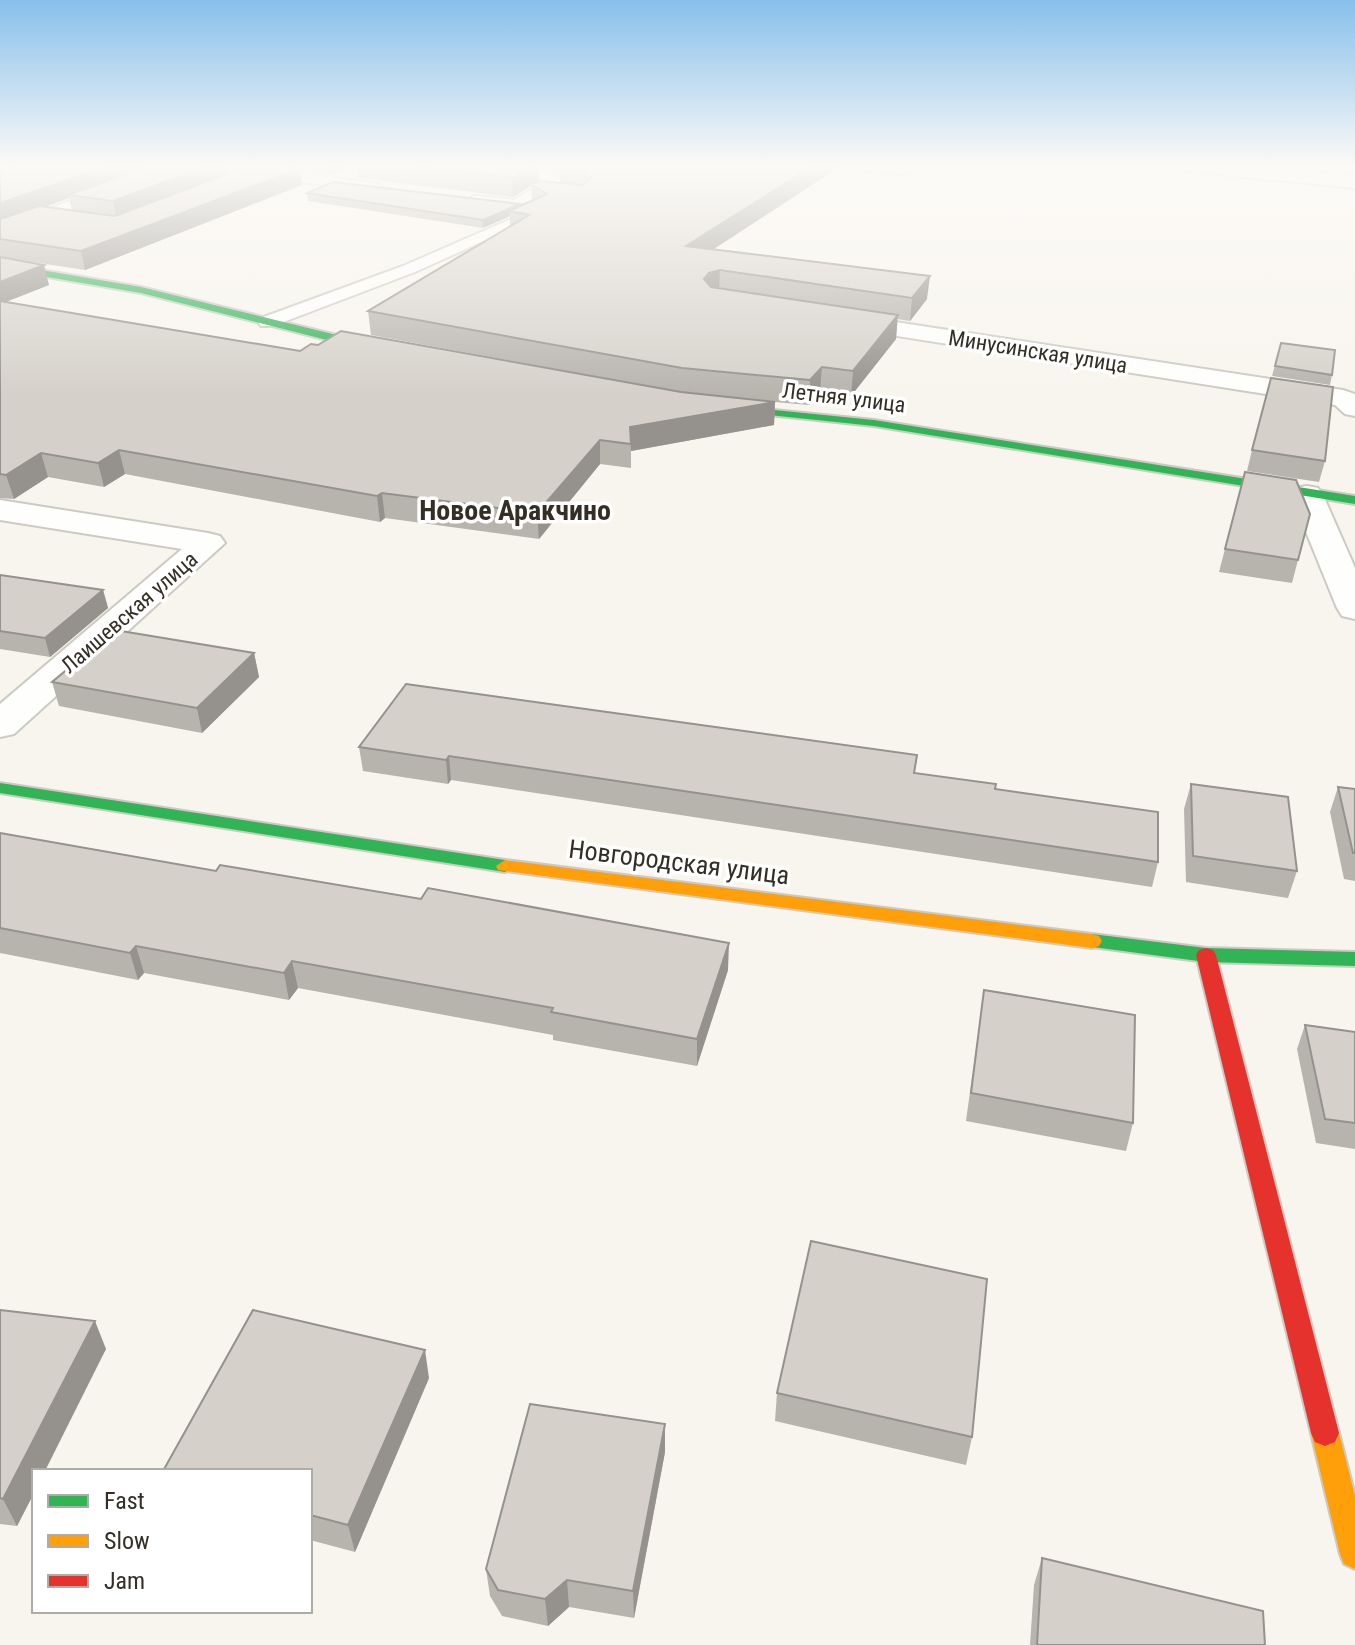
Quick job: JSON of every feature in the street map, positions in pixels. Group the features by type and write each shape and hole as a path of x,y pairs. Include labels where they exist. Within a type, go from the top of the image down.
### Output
{"street":[{"path":"0,266 135,289 339,340 400,351"},
{"name":"Минусинская улица","path":"812,316 1343,398 1355,408"},
{"name":"Летняя улица","path":"696,405 874,423 1307,495 1355,500"},
{"path":"1307,495 1355,608"},
{"name":"Лаишевская улица","path":"0,510 208,543 0,725"},
{"name":"Новгородская улица","path":"0,788 506,866 1206,955 1355,959"},
{"path":"1206,955 1355,1554"}],"lane":[{"path":"267,322 409,269 469,243"}],"building":[{"path":"25,243 103,243 81,251"},
{"path":"482,243 691,243 686,246 930,276 912,298 720,270 709,273 704,279 711,287 898,315 853,371 822,367 810,380 682,368 368,311"},
{"path":"0,257 44,265 0,282"},
{"path":"0,301 300,351 311,344 318,345 341,331 681,392 775,402 630,427 631,444 600,440 537,513 382,493 377,496 119,450 98,463 41,453 6,475 0,474"},
{"path":"1281,343 1335,350 1332,375 1275,366"},
{"path":"1271,378 1333,387 1325,461 1252,450"},
{"path":"1245,472 1296,480 1310,514 1298,560 1225,549"},
{"path":"0,575 103,590 45,638 0,631"},
{"path":"115,630 254,653 197,708 52,682"},
{"path":"406,684 917,755 914,773 996,784 995,789 1158,812 1158,862 449,756 446,760 359,747"},
{"path":"1191,784 1288,797 1297,871 1193,856"},
{"path":"1338,787 1355,789 1355,853 1353,853"},
{"path":"0,833 216,871 220,865 421,899 428,888 729,943 697,1039 551,1012 553,1008 292,961 284,973 136,946 130,953 0,928"},
{"path":"984,990 1135,1015 1133,1123 971,1093"},
{"path":"1305,1025 1355,1032 1355,1123 1325,1119"},
{"path":"811,1241 987,1279 972,1437 777,1393"},
{"path":"0,1310 95,1321 3,1499 0,1498"},
{"path":"253,1310 425,1350 348,1525 312,1516 312,1469 164,1469"},
{"path":"530,1404 665,1424 633,1591 567,1580 545,1599 498,1590 486,1569"},
{"path":"1042,1558 1263,1611 1265,1645 1037,1645"}],"traffic: fast":[{"path":"0,266 141,290 339,340 389,349"},
{"path":"716,407 874,423 1355,500"},
{"path":"0,788 505,866"},
{"path":"1092,941 1206,955 1355,959"}],"traffic: slow":[{"path":"505,866 1092,941"},
{"path":"1325,1433 1355,1554"}],"traffic: jam":[{"path":"1206,955 1325,1433"}],"district":[{"name":"Новое Аракчино","path":"515,510"}]}
